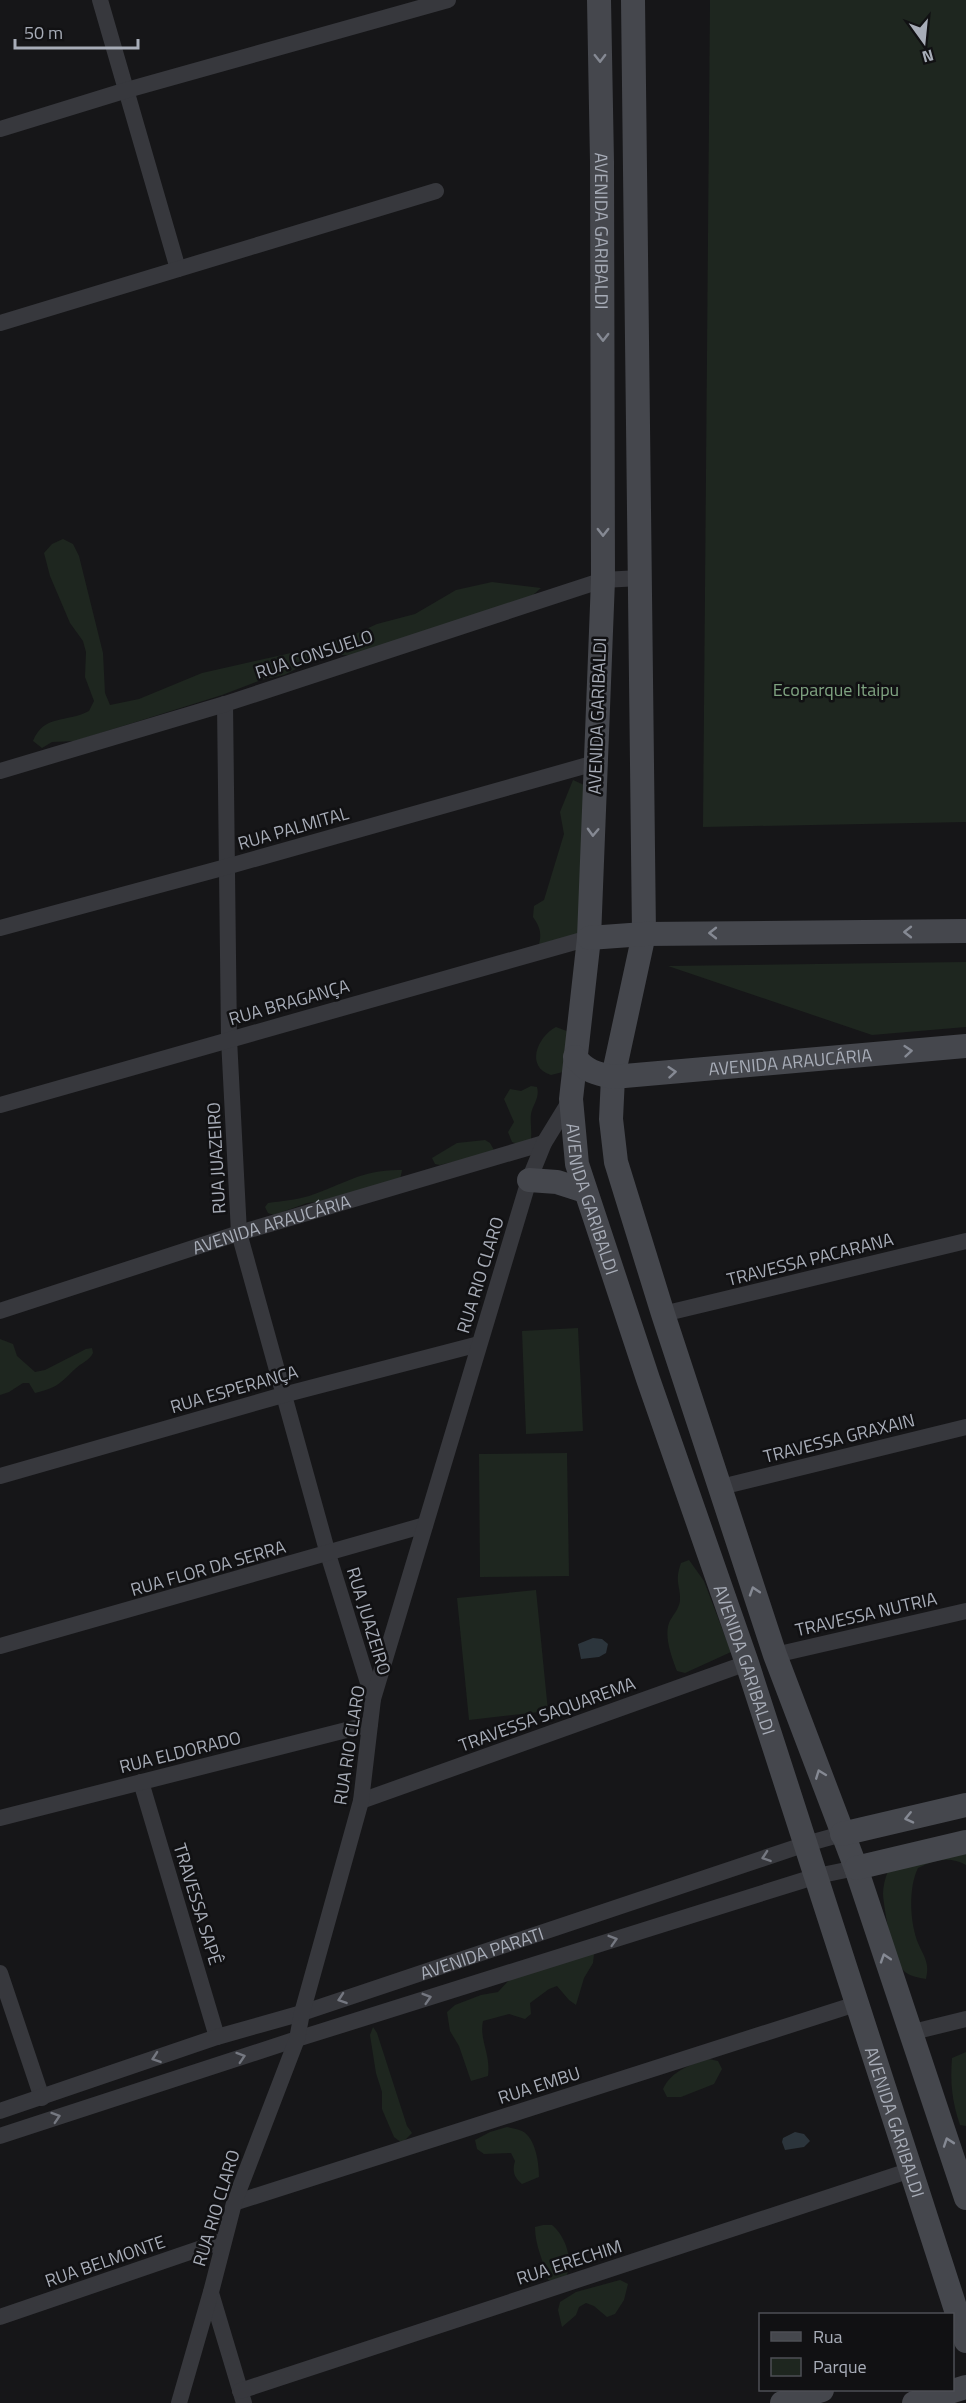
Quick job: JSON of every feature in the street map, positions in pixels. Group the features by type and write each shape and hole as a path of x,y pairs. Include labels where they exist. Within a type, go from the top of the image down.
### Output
{"main road":[{"name":"AVENIDA GARIBALDI","path":"598,0 602,131 603,580 589,938 571,1099 573,1139 585,1191 747,1663 966,2341"},
{"name":"AVENIDA GARIBALDI","path":"633,0 644,934 613,1077 610,1119 616,1162 663,1314 775,1655 856,1868 909,2033 963,2174 966,2198"},
{"path":"602,131 634,132"},
{"path":"589,938 644,934 966,931"},
{"name":"AVENIDA ARAUCÁRIA","path":"613,1077 966,1046"},
{"path":"575,1057 588,1070 613,1077"},
{"path":"529,1180 557,1182 585,1191"},
{"name":"AVENIDA PARATI","path":"842,1834 966,1805"},
{"name":"AVENIDA PARATI","path":"856,1868 966,1842"},
{"path":"782,2403 819,2391"},
{"path":"914,2403 953,2391"}],"street":[{"path":"100,0 178,269"},
{"path":"0,129 127,90 448,0"},
{"path":"0,323 436,191"},
{"name":"RUA CONSUELO","path":"0,771 225,704 603,580 640,578"},
{"name":"RUA JUAZEIRO","path":"225,704 229,1039 239,1233 328,1554 373,1699"},
{"name":"RUA PALMITAL","path":"0,927 226,867 595,763"},
{"name":"RUA BRAGANÇA","path":"0,1105 589,938"},
{"name":"RUA RIO CLARO","path":"178,2403 211,2292 222,2241 234,2203 297,2039 302,2013 361,1801 373,1699 479,1344 529,1180 544,1143 571,1099"},
{"name":"AVENIDA ARAUCÁRIA","path":"0,1311 239,1233 544,1143"},
{"name":"TRAVESSA PACARANA","path":"663,1314 966,1241"},
{"name":"RUA ESPERANÇA","path":"0,1476 283,1395 479,1344"},
{"name":"TRAVESSA GRAXAIN","path":"721,1487 966,1427"},
{"name":"RUA FLOR DA SERRA","path":"0,1646 425,1525"},
{"name":"TRAVESSA NUTRIA","path":"775,1655 966,1611"},
{"name":"TRAVESSA SAQUAREMA","path":"361,1801 747,1663"},
{"name":"RUA ELDORADO","path":"0,1818 370,1724"},
{"name":"TRAVESSA SAPÊ","path":"141,1782 217,2037"},
{"name":"AVENIDA PARATI","path":"0,2111 217,2037 302,2013 806,1844 842,1834"},
{"name":"AVENIDA PARATI","path":"0,2136 297,2039 817,1876 856,1868"},
{"path":"0,1973 42,2098"},
{"name":"RUA EMBU","path":"234,2203 856,2004"},
{"path":"909,2033 966,2019"},
{"name":"RUA ERECHIM","path":"242,2397 911,2170"},
{"name":"RUA BELMONTE","path":"0,2317 222,2241"},
{"path":"211,2292 242,2397"}],"green space":[{"name":"Ecoparque Itaipu","path":"710,0 966,0 966,822 703,827"},
{"path":"63,539 73,544 79,556 103,653 105,693 110,705 139,699 202,673 291,653 353,635 377,624 415,614 456,590 492,582 541,588 526,601 355,656 331,654 320,657 284,675 261,680 222,695 75,741 52,742 42,748 33,741 43,727 56,720 89,711 94,701 85,677 86,652 83,641 70,623 50,576 44,553 52,544"},
{"path":"573,780 584,785 580,936 538,948 540,932 533,917 534,906 544,900 564,834 560,812"},
{"path":"966,962 966,1027 872,1035 668,966"},
{"path":"556,1027 572,1033 563,1072 551,1075 538,1066 536,1059 539,1044"},
{"path":"531,1086 537,1087 538,1091 531,1114 531,1139 518,1144 512,1142 508,1132 514,1122 504,1099 510,1089 521,1091"},
{"path":"485,1140 490,1143 495,1152 440,1165 435,1164 432,1158 457,1143"},
{"path":"388,1170 402,1170 400,1180 327,1201 307,1203 274,1215 268,1213 265,1207 268,1203 309,1196 364,1175"},
{"path":"578,1328 583,1431 526,1434 522,1331"},
{"path":"0,1339 13,1344 17,1356 35,1372 45,1370 86,1349 92,1348 93,1353 53,1387 35,1393 29,1383 23,1383 0,1395"},
{"path":"567,1453 569,1576 480,1577 479,1454"},
{"path":"689,1560 704,1581 731,1652 685,1673 677,1671 667,1635 669,1623 680,1601 679,1569 681,1563"},
{"path":"536,1590 548,1711 469,1720 457,1598"},
{"path":"966,1851 966,1865 942,1860 918,1868 911,1895 912,1916 915,1935 926,1960 927,1973 926,1979 911,1975 900,1965 890,1934 883,1894 888,1871"},
{"path":"595,1945 593,1963 584,1978 576,2005 557,1986 530,2003 531,2014 525,2019 509,2014 483,2021 488,2076 471,2081 459,2046 450,2031 447,2012 455,2005 481,1995 498,1992 510,1979"},
{"path":"373,2027 377,2033 407,2126 412,2133 402,2143 394,2137 382,2109 382,2092 376,2073 370,2035"},
{"path":"966,2052 966,2126 960,2125 957,2117 951,2075 952,2058"},
{"path":"709,2059 718,2061 722,2069 714,2084 681,2097 667,2097 663,2089 671,2077 689,2066"},
{"path":"507,2127 522,2131 531,2139 539,2177 522,2184 514,2174 515,2161 511,2153 484,2154 477,2149 475,2140"},
{"path":"552,2225 565,2243 569,2266 565,2280 556,2282 548,2280 535,2234 535,2227"},
{"path":"620,2280 628,2284 624,2300 615,2314 607,2317 594,2306 586,2303 579,2307 576,2315 562,2327 558,2310 560,2302 576,2292"}],"shaded area":[{"path":"593,1638 602,1639 608,1644 606,1653 599,1657 581,1659 578,1644"},
{"path":"795,2132 804,2134 810,2141 804,2147 785,2150 783,2138"}]}
